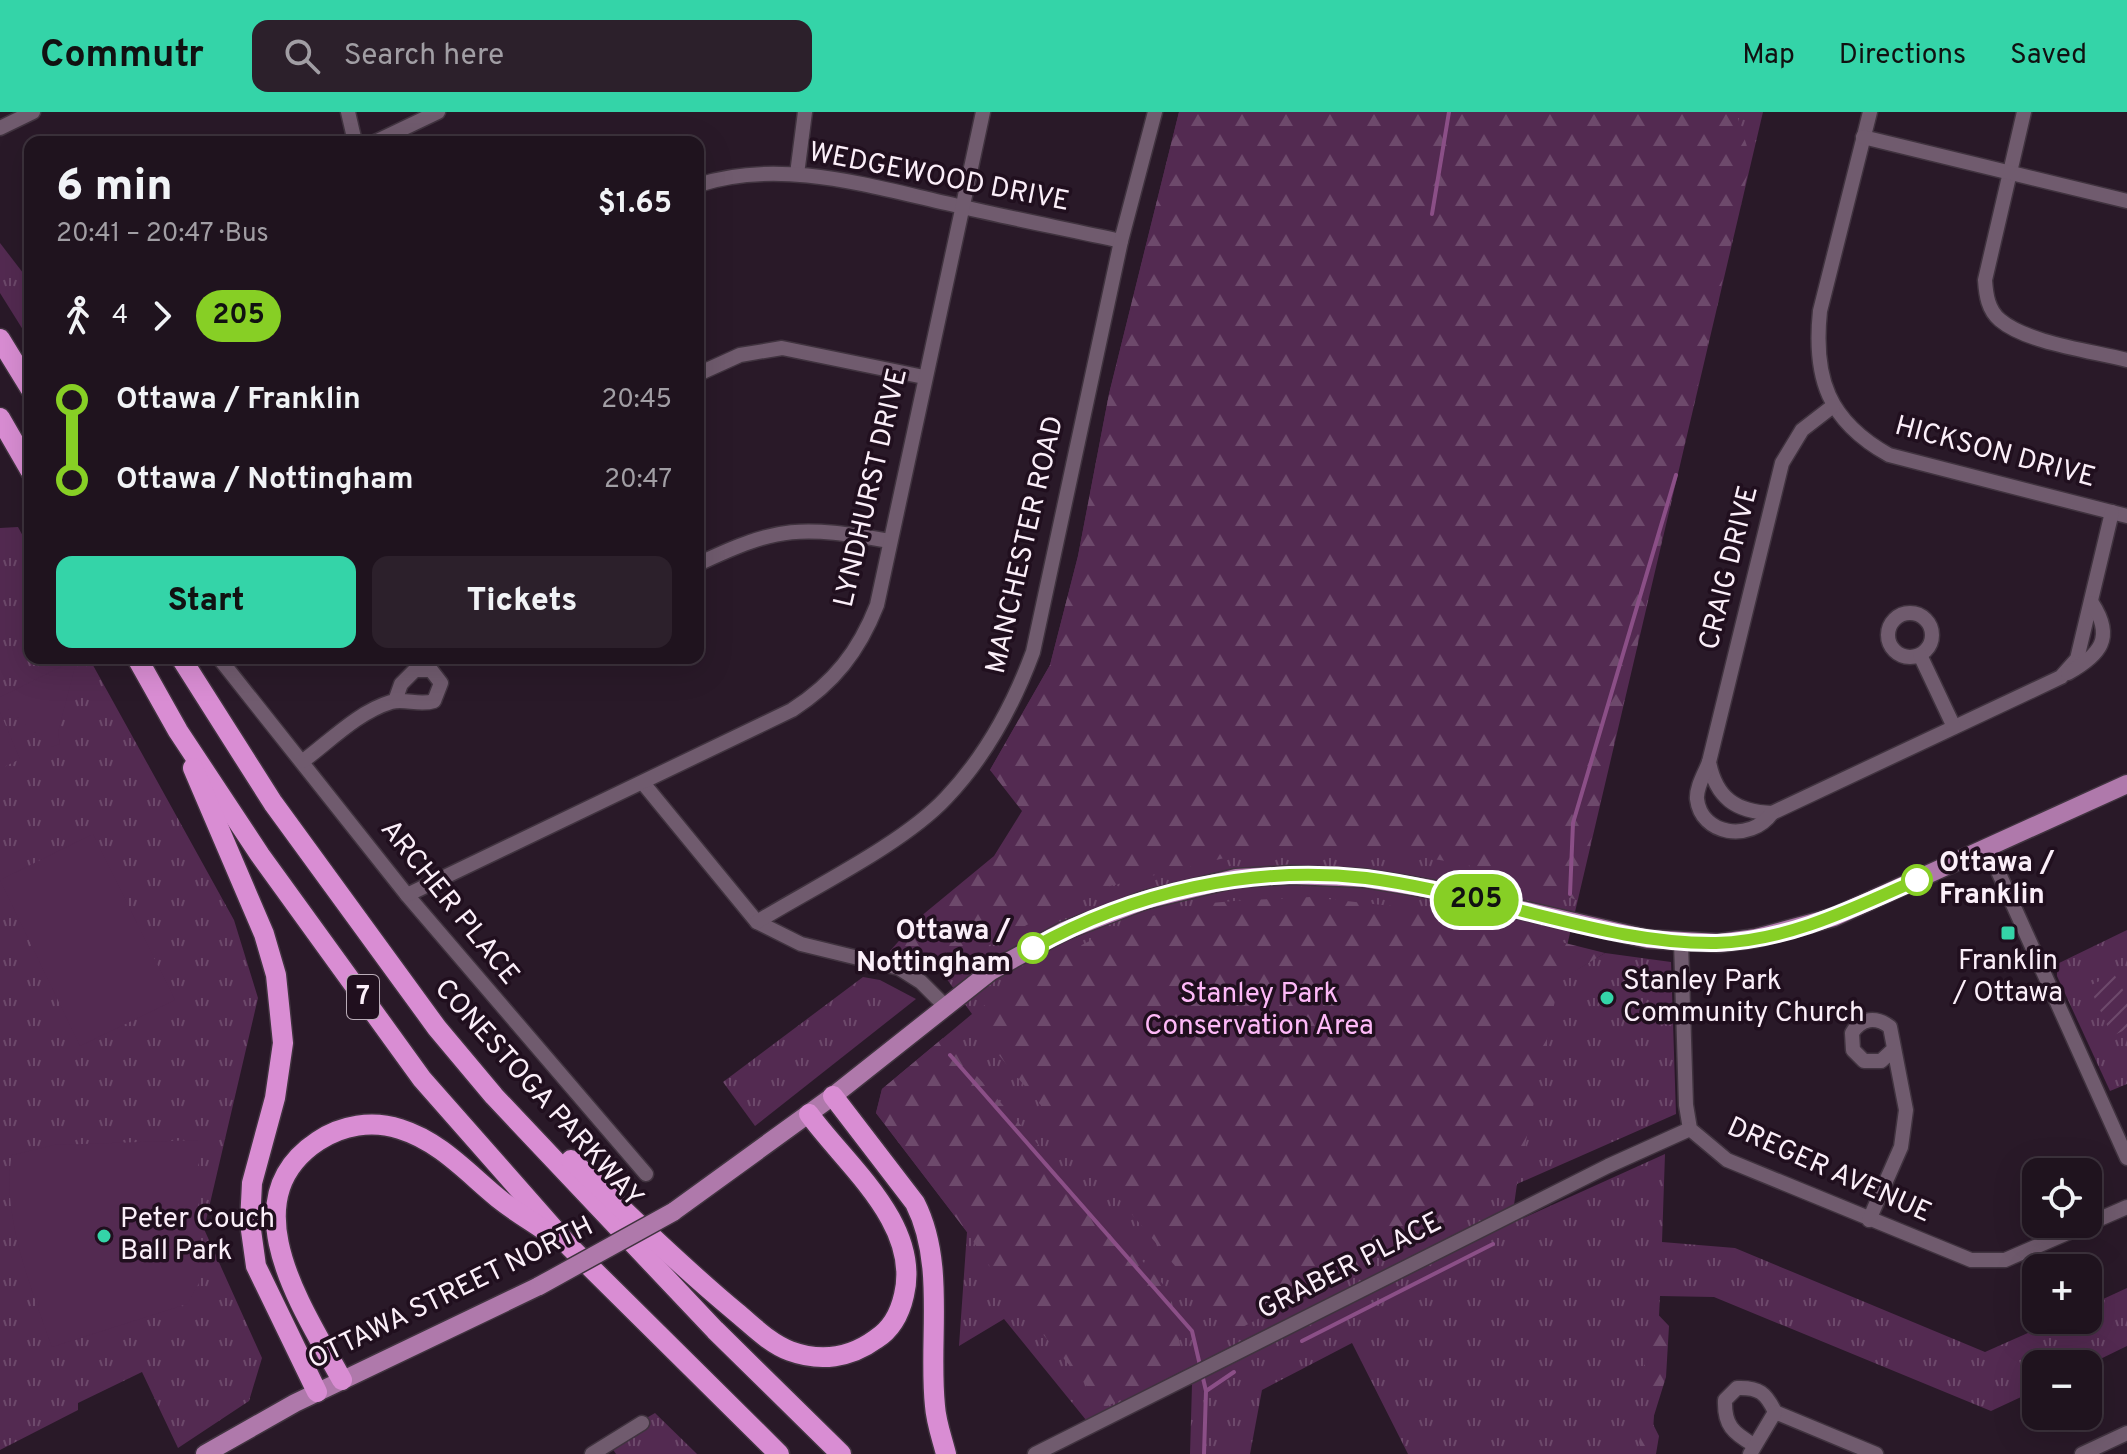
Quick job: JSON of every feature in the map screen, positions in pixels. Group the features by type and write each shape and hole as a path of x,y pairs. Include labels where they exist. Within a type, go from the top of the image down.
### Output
{"highway":[{"path":"0,339 24,378"},
{"path":"0,418 24,460"},
{"name":"7","path":"140,664 178,731 260,855 422,1079 570,1247 779,1454"},
{"name":"CONESTOGA PARKWAY","path":"185,664 273,803 437,1028 494,1096 715,1330 841,1454"},
{"path":"178,731 221,840 264,934 276,975 283,1043 275,1098 252,1183 250,1223 256,1266 317,1392"},
{"path":"494,1096 563,1152 700,1282 771,1340 814,1357 844,1356 887,1332 901,1308 907,1263 900,1236 884,1209 809,1114"},
{"path":"833,1096 915,1203 925,1222 931,1251 935,1408 946,1454"},
{"path":"342,1380 287,1276 275,1232 276,1210 293,1166 328,1134 348,1126 370,1124 415,1134 451,1156 504,1203 570,1247"}],"main road":[{"name":"OTTAWA STREET NORTH","path":"205,1454 317,1392 539,1286 673,1212 833,1096 944,1005 991,971 1064,931 1145,900 1236,878 1291,875 1364,878 1431,889 1613,933 1681,942 1756,938 1820,921 1988,849 2127,784"}],"street":[{"path":"0,128 33,112"},
{"path":"348,112 354,136"},
{"path":"388,136 438,112"},
{"path":"797,174 805,112"},
{"name":"LYNDHURST DRIVE","path":"407,895 792,710 837,676 858,646 874,612 983,112"},
{"name":"MANCHESTER ROAD","path":"757,922 912,827 946,799 990,743 1017,696 1033,652 1121,241 1155,112"},
{"name":"HICKSON DRIVE","path":"1870,112 1820,311 1816,344 1820,377 1833,406 1867,442 1889,455 2127,516"},
{"path":"2024,112 1985,280 1987,299 1998,318 2016,331 2127,360"},
{"path":"1863,137 2127,201"},
{"name":"WEDGEWOOD DRIVE","path":"704,184 759,174 797,174 1121,241"},
{"path":"704,371 740,355 782,348 924,377"},
{"name":"CRAIG DRIVE","path":"1833,406 1802,430 1782,463 1709,762 1697,796 1698,805 1718,827 1748,832 1763,825 1772,813 2061,677 2077,659 2112,512"},
{"path":"704,561 756,538 794,530 838,532 890,541"},
{"path":"1920,655 1954,727"},
{"name":"ARCHER PLACE","path":"224,664 407,895 646,1174"},
{"path":"303,761 365,714 395,701"},
{"path":"1709,762 1713,781 1734,806 1750,812 1772,813"},
{"path":"643,783 757,922 801,944 913,974 944,1005"},
{"path":"1988,849 2127,1158"},
{"name":"DREGER AVENUE","path":"1681,942 1685,1077 1690,1129 1727,1160 1971,1260 2005,1260 2127,1207"},
{"path":"1869,1220 1901,1147 1906,1110 1894,1049"},
{"name":"GRABER PLACE","path":"1035,1454 1608,1166 1690,1129"},
{"path":"1775,1412 1752,1449 1732,1433 1724,1417 1725,1400 1737,1388 1754,1387 1767,1396 1775,1412 1876,1454"},
{"path":"592,1454 642,1423"},
{"path":"2092,1452 2127,1433"}],"green space":[{"name":"Stanley Park Conservation Area","path":"1179,112 1763,112 1559,980 1605,953 1671,962 1676,1114 1517,1184 1514,1205 1521,1219 1665,1154 1662,1242 1735,1248 1985,1352 2026,1334 2102,1334 2102,1300 2127,1288 2127,1346 2102,1358 2102,1350 2022,1350 2022,1397 1991,1411 1714,1297 1660,1296 1652,1454 1408,1454 1352,1343 1262,1390 1250,1454 1190,1454 1192,1385 1184,1370 1086,1420 1004,1319 959,1346 967,1232 876,1113 882,1089 972,1014 941,971 890,951 1002,874 1049,811 990,770 1050,665 1078,556 1109,394"},
{"name":"Stanley Park Conservation Area","path":"1179,112 1736,112 1751,159 1577,900 1464,864 1360,847 1269,847 1090,891 941,971 890,951 920,917 994,856 1022,811 990,770 1050,665 1078,556 1109,394"},
{"path":"0,243 24,274 24,331 0,293"},
{"path":"18,527 24,538 24,664 92,664 234,920 258,998 204,1229 262,1358 249,1401 178,1448 142,1372 78,1403 78,1410 0,1450 0,528"},
{"path":"67,664 76,664 58,732 60,744 51,747 0,702 0,697"},
{"path":"0,712 20,759 0,769"},
{"path":"93,834 175,1000 80,1046 0,880"},
{"path":"1310,897 1437,911 1605,953 1559,981 1517,1184 1231,1333 968,1018 1016,983 1068,952 1152,916 1212,903"},
{"path":"2127,930 2127,1084 2110,1091 2057,976 2057,964"},
{"path":"2114,974 2127,997 2127,1029 2112,1036 2089,986"},
{"path":"863,977 880,980 916,999 755,1126 723,1082"},
{"path":"943,1038 1170,1292 1182,1355 1150,1387 1105,1407 1006,1291 967,1232 876,1113 882,1089"},
{"name":"Peter Couch Ball Park","path":"198,1140 198,1285 187,1304 52,1347 27,1277 14,1226 9,1177 12,1155 54,1145"},
{"path":"1650,1306 1669,1326 1666,1377 1652,1422 1659,1436 1656,1454 1642,1454 1639,1442 1649,1402 1644,1366"},
{"path":"655,1413 697,1454 616,1454 607,1441"}],"waterway":[{"path":"1432,214 1449,112"},
{"path":"1570,894 1573,823 1676,475"},
{"path":"950,1055 1192,1331 1206,1391 1204,1454"},
{"path":"1302,1341 1493,1244"},
{"path":"1206,1391 1234,1372"}],"bus line":[{"name":"205","path":"1033,948 1064,931 1145,900 1236,878 1291,875 1364,878 1431,889 1613,933 1648,939 1719,943 1756,938 1834,917 1917,880"}],"place":[{"name":"Ottawa / Franklin","path":"1917,880"},
{"name":"Franklin / Ottawa","path":"2008,933"},
{"name":"Ottawa / Nottingham","path":"1033,948"},
{"name":"Stanley Park Community Church","path":"1607,998"},
{"name":"Peter Couch Ball Park","path":"104,1236"}]}
